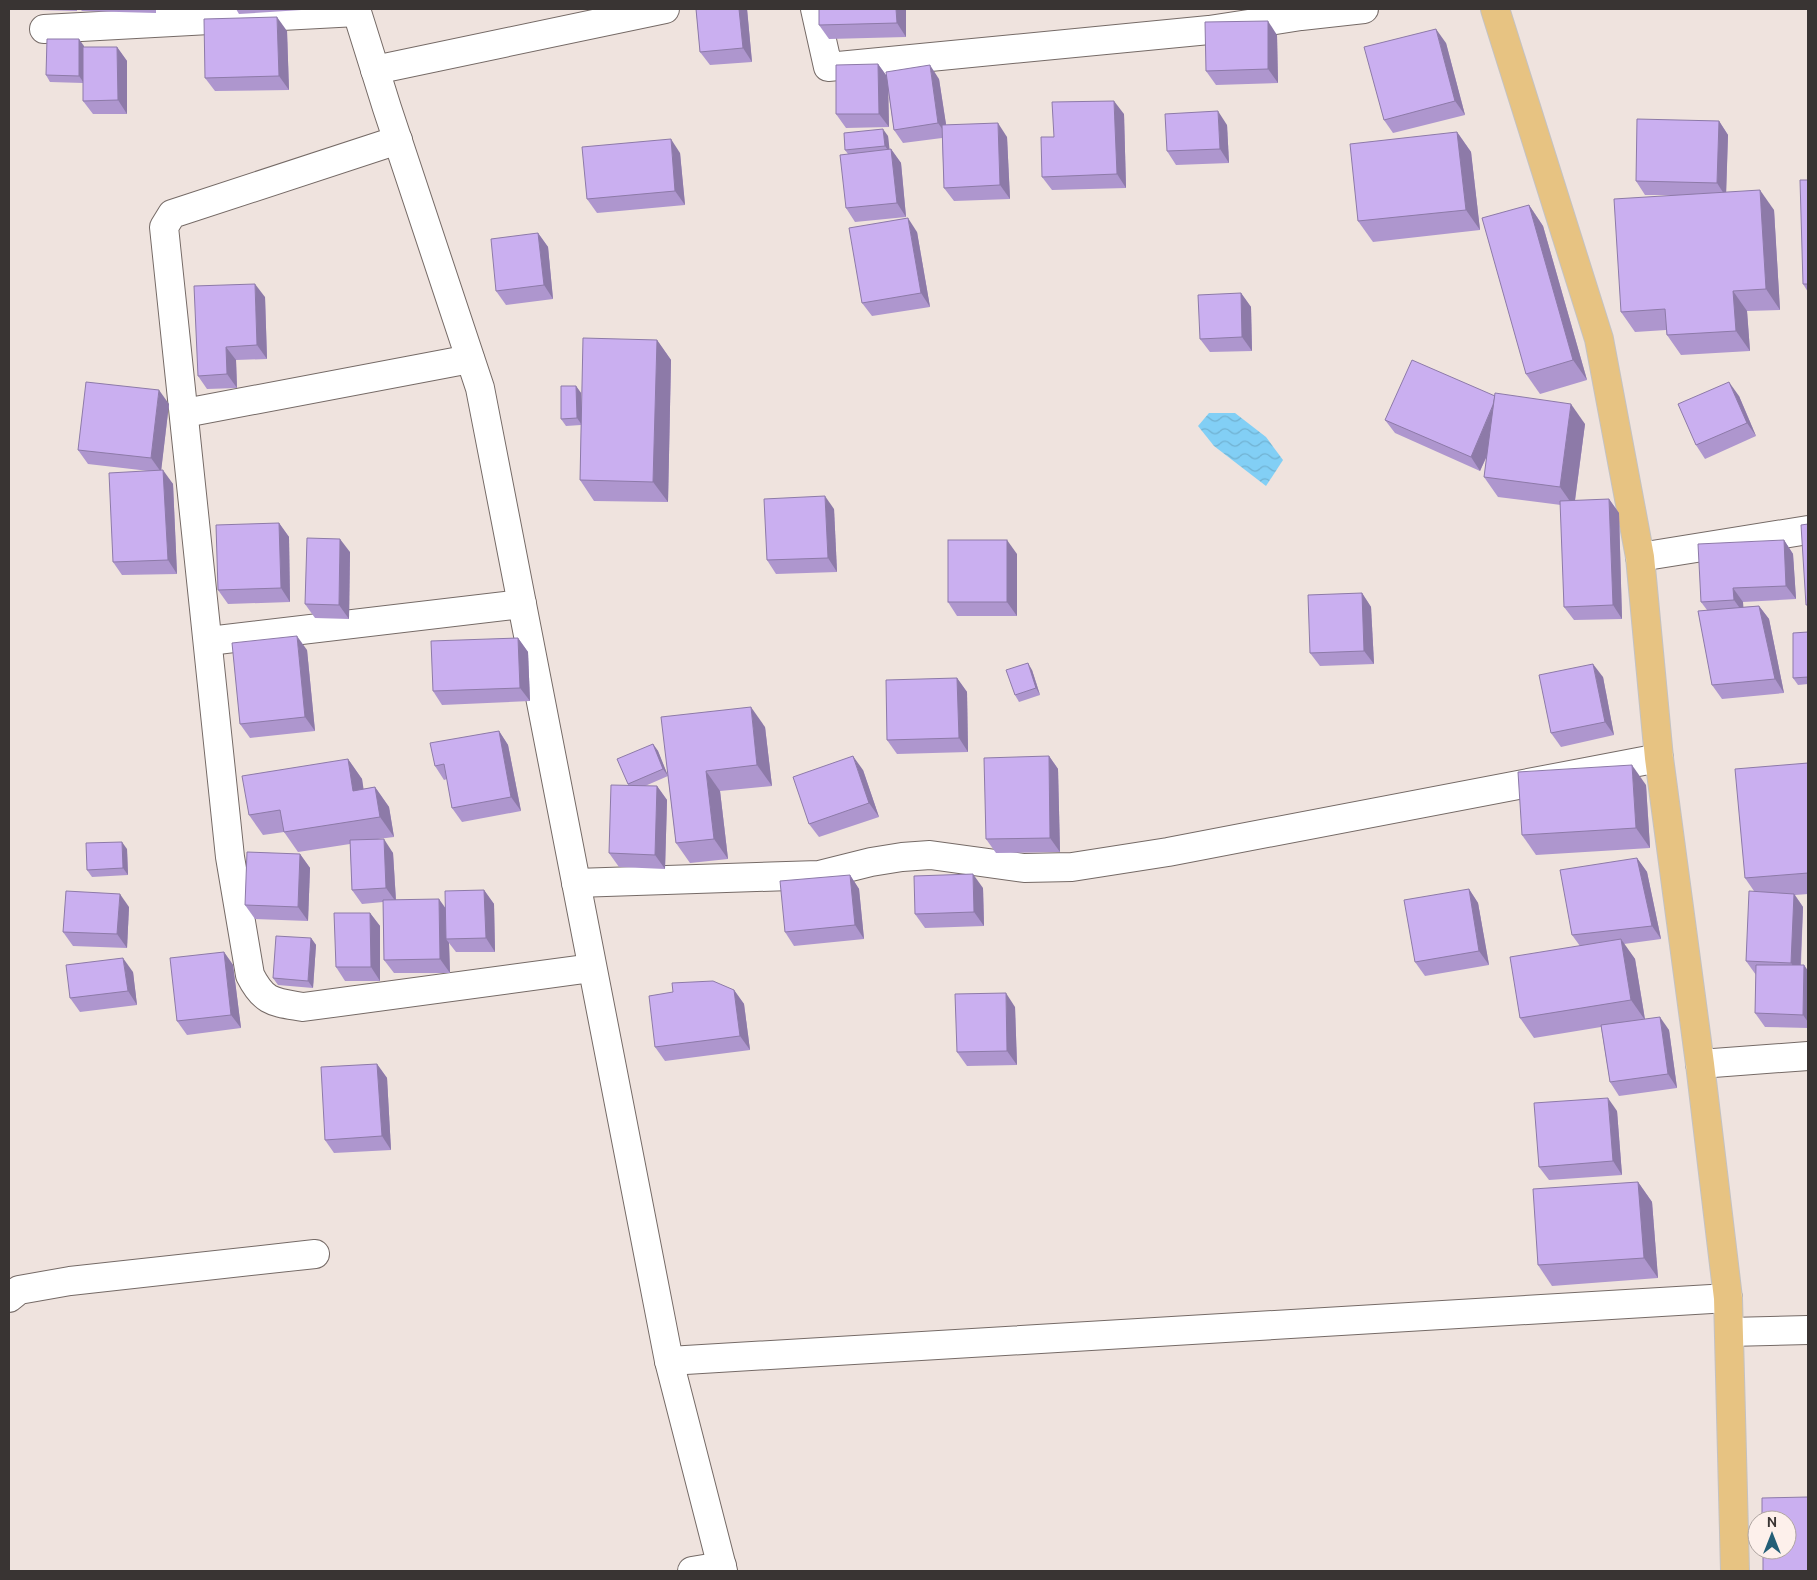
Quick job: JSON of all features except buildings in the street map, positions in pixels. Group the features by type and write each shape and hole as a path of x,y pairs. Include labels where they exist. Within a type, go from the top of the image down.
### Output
{"main road":[{"path":"1495,9 1599,339 1640,557 1659,758 1700,1064 1728,1298 1735,1571"}],"street":[{"path":"375,70 665,9"},
{"path":"815,9 828,67 873,61 1096,42 1209,30 1301,16 1364,9"},
{"path":"44,29 357,10 480,388 669,1361 722,1569 692,1571"},
{"path":"398,140 172,214 164,227 209,641 230,857 250,975 257,989 273,1002 303,1007 592,968"},
{"path":"185,414 470,359"},
{"path":"1640,557 1808,530"},
{"path":"209,641 522,604"},
{"path":"576,882 819,874 871,862 930,855 1024,868 1072,867 1168,852 1659,758"},
{"path":"1700,1064 1808,1056"},
{"path":"9,1298 19,1290 70,1281 315,1254"},
{"path":"669,1361 1728,1298"},
{"path":"1729,1332 1808,1330"}],"water":[{"path":"1209,413 1235,413 1266,437 1283,460 1266,486 1214,446 1198,426"}]}
